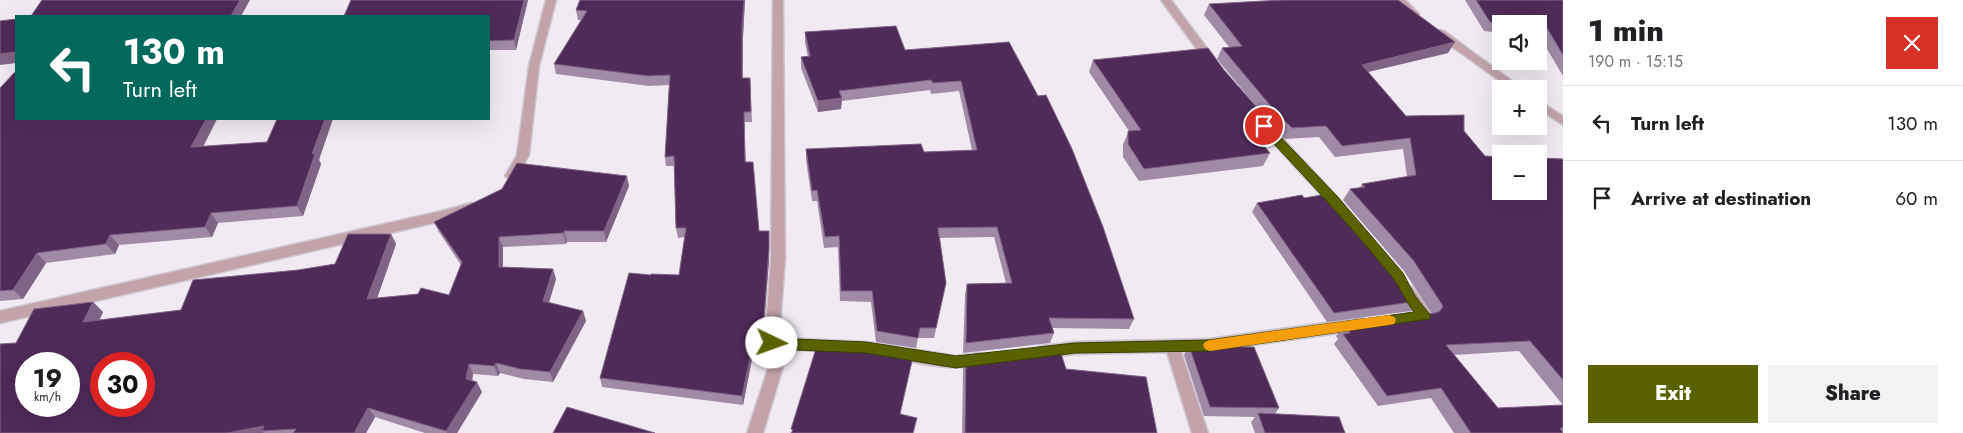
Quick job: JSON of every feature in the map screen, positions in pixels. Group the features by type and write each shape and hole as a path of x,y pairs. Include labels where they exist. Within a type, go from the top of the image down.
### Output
{"street":[{"path":"504,188 523,155 534,66 551,0"},
{"path":"755,433 778,360 772,343 778,259 778,0"},
{"path":"1166,0 1219,72"},
{"path":"1399,0 1408,10 1506,80"},
{"path":"1547,110 1563,122"},
{"path":"1253,113 1345,213"},
{"path":"0,317 442,216 479,205"},
{"path":"1398,276 1411,299 1425,316 1400,319"},
{"path":"1026,354 1075,348 1209,346 1374,322"},
{"path":"772,343 866,348 956,362 996,357"},
{"path":"1172,346 1200,433"}],"building":[{"path":"42,0 240,0 232,15 32,15"},
{"path":"351,0 524,0 514,40 490,41 490,15 344,15"},
{"path":"580,0 744,0 742,78 750,78 751,112 744,112 745,162 753,162 759,231 769,231 769,249 763,330 756,330 742,396 600,378 629,273 679,275 686,228 676,228 674,156 665,157 670,75 648,76 554,64 587,11 576,10"},
{"path":"1282,0 1398,0 1455,42 1362,65 1406,116 1464,115 1464,131 1485,156 1492,156 1492,200 1547,200 1547,158 1563,159 1563,380 1530,341 1446,345 1498,408 1563,405 1563,428 1560,428 1563,433 1471,433 1441,388 1387,396 1343,334 1350,333 1345,325 1435,313 1440,311 1443,306 1413,260 1350,189 1365,187 1362,184 1416,175 1410,138 1342,146 1326,126 1292,128 1275,111 1222,48 1242,46 1209,4"},
{"path":"1476,0 1563,0 1563,55 1547,28 1547,15 1492,15 1492,22"},
{"path":"15,19 15,52 0,54 0,21"},
{"path":"896,26 905,50 1009,42 1038,96 1046,95 1072,149 1103,227 1134,319 1049,318 1054,333 966,343 967,284 1012,283 997,227 938,228 946,283 936,328 920,328 918,338 877,331 872,291 841,291 839,236 825,237 817,190 812,191 806,149 921,144 924,152 977,150 961,81 933,83 931,80 839,91 842,98 818,101 801,57 810,56 805,32"},
{"path":"1208,48 1224,70 1274,127 1249,128 1270,153 1144,169 1128,144 1128,131 1141,130 1093,60"},
{"path":"15,72 15,120 205,120 191,147 267,142 277,120 325,120 312,154 315,154 297,206 211,213 205,227 110,235 106,244 37,253 13,290 0,291 0,88"},
{"path":"517,163 627,176 604,231 564,231 563,233 499,237 499,267 553,269 543,301 583,311 550,372 520,369 496,363 494,366 469,364 466,379 477,382 446,431 368,408 354,433 293,433 296,429 262,431 264,426 227,433 0,433 0,344 16,343 34,309 93,302 83,322 181,310 193,280 298,270 335,264 348,234 391,234 367,299 418,294 421,288 449,295 462,262 434,222 502,189"},
{"path":"1333,193 1399,272 1419,301 1334,313 1257,203 1302,195 1304,198"},
{"path":"818,342 844,343 880,352 879,347 914,352 900,414 917,418 913,433 791,433"},
{"path":"1189,346 1254,347 1279,408 1210,407"},
{"path":"1059,347 1066,369 1146,377 1157,433 965,433 966,357"},
{"path":"567,407 655,433 553,433"},
{"path":"1258,413 1339,417 1345,433 1265,433"}],"slow traffic":[{"path":"1210,345 1389,320"}],"route":[{"path":"772,343 866,348 956,362 1075,348 1209,346 1425,316 1411,299 1398,276 1333,199 1264,126"}]}
